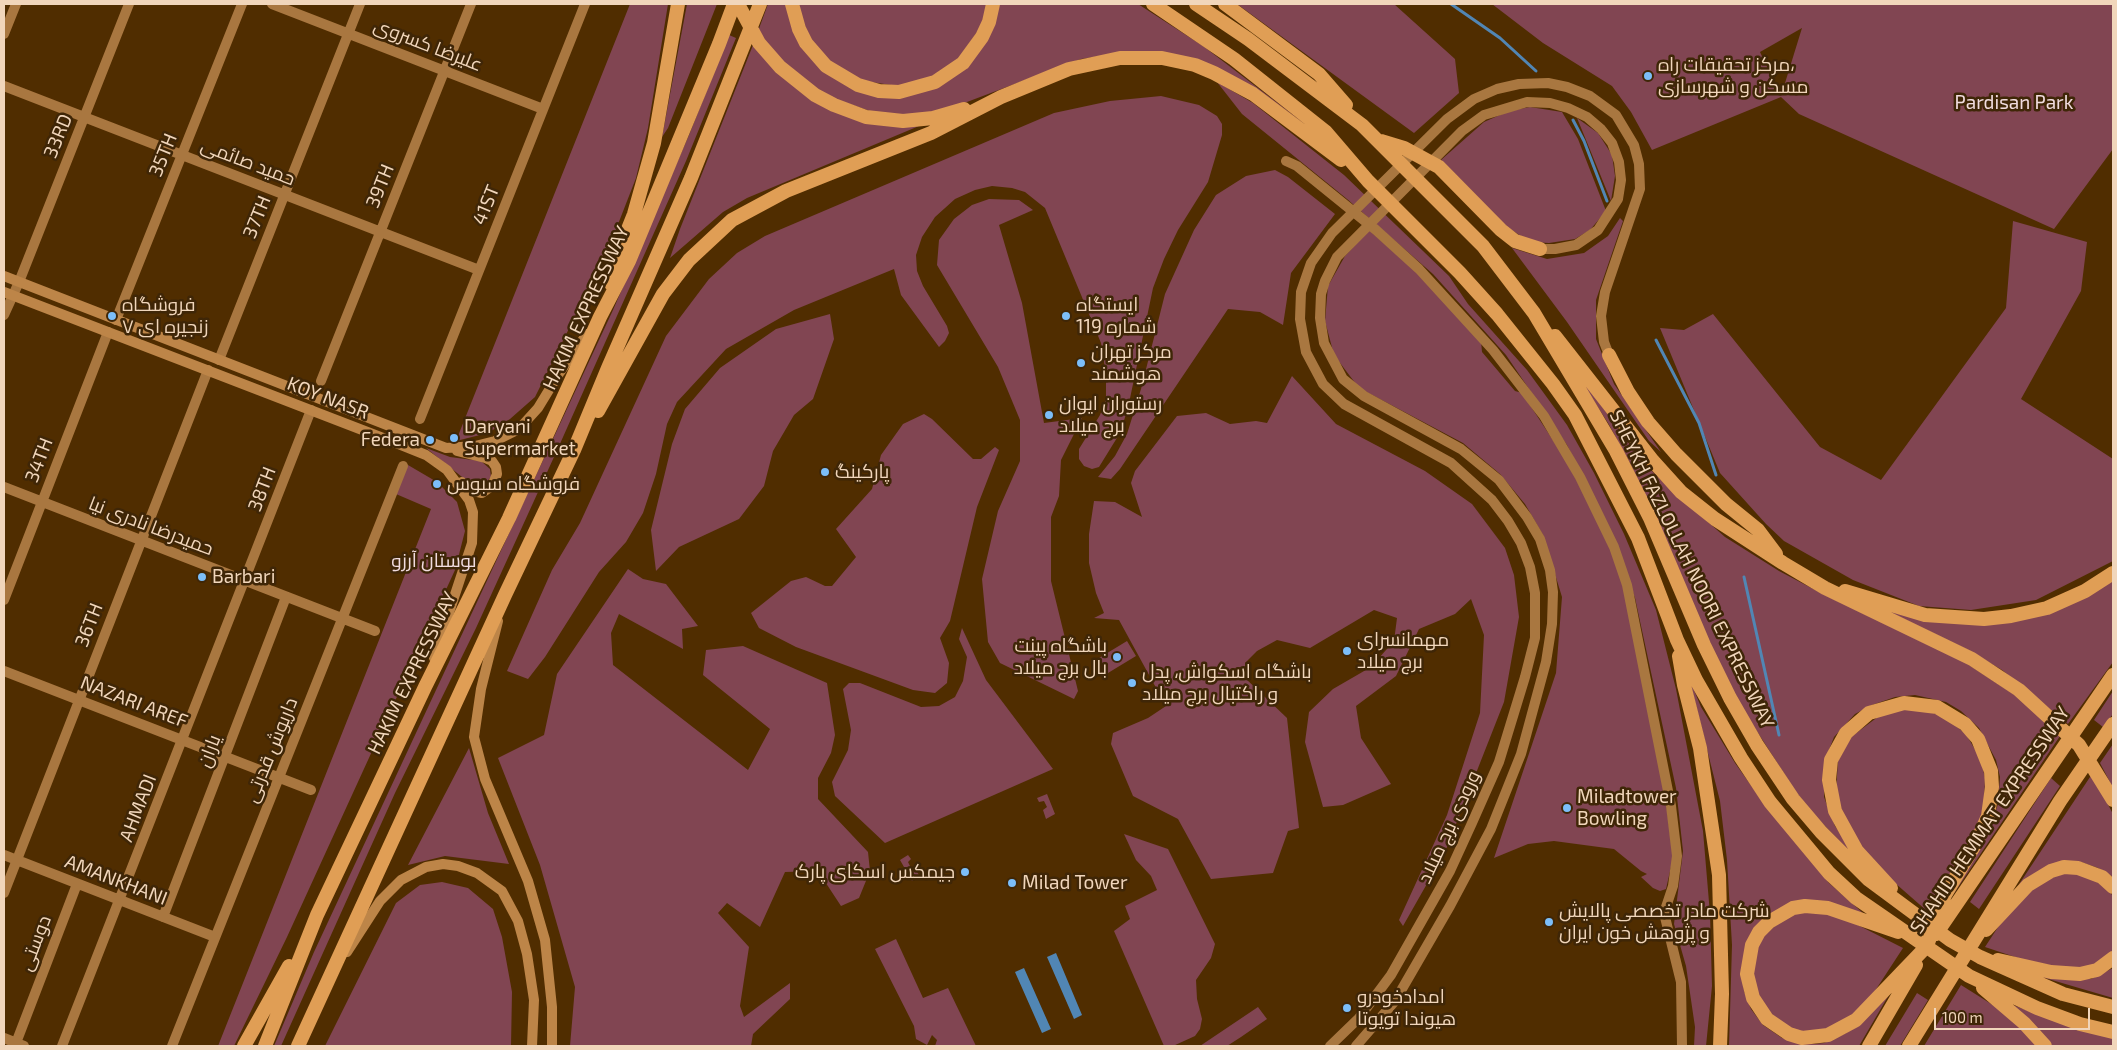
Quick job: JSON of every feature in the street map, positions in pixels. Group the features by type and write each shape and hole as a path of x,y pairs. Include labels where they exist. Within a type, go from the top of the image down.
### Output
{"highway":[{"path":"607,302 618,254 634,214 654,143 678,4"},
{"name":"HAKIM EXPRESSWAY","path":"265,1046 317,915 424,687 509,518 600,317 633,252 734,4"},
{"path":"738,4 759,43 780,67 815,95 850,111 884,120 917,120 933,118 1001,97"},
{"path":"298,1046 334,972 505,595 574,450 692,178 760,4"},
{"path":"792,4 799,29 806,43 826,66 858,85 898,92 935,82 963,63 982,37 989,22 993,4"},
{"name":"SHEYKH FAZLOLLAH NOORI EXPRESSWAY","path":"1153,4 1234,60 1326,132 1368,181 1460,273 1497,314 1575,415 1638,538 1677,640 1696,680 1741,758 1770,802 1808,849 1842,886 1856,898 1970,976 2037,1008 2080,1024 2113,1032"},
{"name":"SHEYKH FAZLOLLAH NOORI EXPRESSWAY","path":"1196,4 1248,39 1362,125 1483,246 1534,312 1616,451 1650,518 1704,645 1730,698 1757,745 1793,799 1821,832 1869,880 1950,940 1980,957 2063,994 2113,1007"},
{"path":"1225,4 1319,74 1362,125"},
{"path":"574,450 621,371 663,294 689,260 732,220 786,191 931,133 1045,77 1096,61 1144,57 1179,61 1214,73 1253,94 1290,120 1368,181"},
{"path":"1378,140 1404,148 1439,166 1501,230 1515,241 1540,249"},
{"path":"1534,312 1568,351 1652,461 1681,492 1715,519 1825,588 1972,659 2019,690 2079,745 2113,800"},
{"path":"1609,355 1628,392 1648,422 1676,454 1726,504 1758,530 1783,563"},
{"path":"1825,588 1863,595 1903,610 1926,615 1984,619 2011,616 2047,608 2085,591 2113,573"},
{"path":"1677,640 1684,685 1700,748 1719,875 1722,994 1720,1046"},
{"name":"SHAHID HEMMAT EXPRESSWAY","path":"1900,983 1957,903 2113,674"},
{"path":"1906,906 1857,851 1841,825 1830,796 1829,780 1831,760 1836,748 1855,724 1869,713 1886,707 1904,703 1918,703 1944,711 1966,724 1978,739 1987,756 1992,788 1988,816 1976,843 1945,895 1927,946"},
{"path":"1910,1046 1989,922 2060,800 2111,728"},
{"path":"1989,922 2028,885 2050,871 2064,867 2078,868 2102,877 2113,887"},
{"path":"1900,983 1843,1029 1828,1035 1802,1038 1789,1034 1767,1019 1753,998 1747,974 1752,945 1759,932 1769,922 1793,908 1805,906 1828,908 1912,936"},
{"path":"244,1046 317,915"},
{"path":"1980,957 2052,972 2080,974 2097,970 2113,958"},
{"path":"306,1046 334,972"},
{"path":"1970,976 2024,1023 2045,1046"},
{"path":"1869,1046 1900,983"},
{"path":"1919,1046 1935,1005"}],"main road":[{"name":"KOY NASR","path":"4,276 446,448 475,446 495,441 525,424 600,317"},
{"name":"KOY NASR","path":"8,294 426,455 447,470 469,500 473,512 472,542 424,687"},
{"path":"446,448 492,461 498,474 487,490 477,493 447,470"},
{"path":"505,595 481,689 474,737 485,779 525,872 545,940 552,1007 552,1046"},
{"path":"334,972 380,901 401,880 426,867 443,864 468,869 477,873 502,891 518,921 527,954 534,1000 532,1046"}],"street":[{"path":"4,34 16,4"},
{"name":"33RD","path":"4,315 8,294 19,282 129,4"},
{"name":"35TH","path":"116,320 242,4"},
{"name":"علیرضا کسروی","path":"272,4 543,108"},
{"name":"37TH","path":"219,360 360,4"},
{"name":"39TH","path":"321,381 470,4"},
{"name":"41ST","path":"420,419 585,4"},
{"name":"ورودی برج میلاد","path":"1330,1046 1359,1018 1383,987 1450,871 1499,762 1511,730 1534,638 1535,593 1527,554 1516,533 1492,500 1451,463 1344,404 1323,384 1315,371 1302,338 1301,292 1311,263 1332,233 1447,119 1474,100 1497,90 1519,84 1548,84 1567,88 1590,96 1616,115 1634,145 1639,164 1640,189 1605,292 1601,316 1604,342 1609,355"},
{"name":"حمید صائمی","path":"4,86 479,270"},
{"path":"1356,1046 1395,1001 1469,872 1491,829 1514,771 1546,662 1552,624 1553,592 1545,552 1527,517 1499,480 1461,449 1364,396 1354,389 1335,367 1324,343 1320,308 1325,281 1338,257 1346,247 1462,131 1491,113 1527,102 1550,103 1568,108 1587,117 1601,129 1612,143 1619,162 1621,180 1618,199 1612,212 1598,230 1576,245 1555,249 1540,249"},
{"path":"1286,161 1297,166 1376,230 1425,275 1493,350 1544,416 1580,477 1614,547 1627,585 1672,814 1676,861 1673,886 1664,913 1681,982 1682,1046"},
{"name":"34TH","path":"4,600 108,332"},
{"name":"36TH","path":"4,893 208,370"},
{"name":"38TH","path":"245,581 311,410"},
{"path":"1451,463 1461,449"},
{"name":"داریوش قدرتی","path":"172,1046 403,466"},
{"name":"حمیدرضا نادری نیا","path":"4,487 375,631"},
{"name":"AHMADI","path":"62,1046 245,581"},
{"name":"یاران","path":"164,917 286,597"},
{"name":"NAZARI AREF","path":"4,670 311,790"},
{"name":"AMANKHANI","path":"4,855 215,938"},
{"name":"دوستی","path":"20,1045 77,884"},
{"path":"1383,987 1395,1001"},
{"path":"1359,1018 1371,1030"},
{"path":"4,1038 20,1045"}],"green space":[{"path":"630,4 668,4 648,128 636,178 608,250 535,397 510,419 488,433 456,441"},
{"path":"687,4 717,4 668,128 662,137"},
{"path":"768,4 787,4 793,28 860,91 947,82 999,4 1138,4 1203,46 1322,137 1280,106 1153,52 1133,51 1081,59 951,108 920,115 876,113 826,96 789,69 757,34"},
{"path":"798,4 989,4 983,24 956,62 928,79 898,86 864,81 837,68 816,47 803,26"},
{"path":"1237,4 1394,4 1455,59 1459,93 1414,133"},
{"name":"Pardisan Park","path":"1492,4 2113,4 2113,149 2054,229 1799,114 1781,97 1652,150 1631,112 1612,86 1543,43","holes":["1802,28 1781,96 1760,52"]},
{"path":"729,35 736,38 686,161 559,446 476,628 395,793 281,1046 274,1046 314,952 613,310 689,135"},
{"path":"753,45 808,96 919,126 747,198 723,212 670,258 680,229"},
{"path":"1217,82 1253,103 1344,175 1449,276 1468,304 1527,370 1567,425 1594,473 1624,534 1656,610 1676,689 1703,831 1710,914 1712,986 1706,1046 1694,1046 1695,1027 1686,966 1674,924 1683,851 1676,788 1635,598 1610,529 1567,445 1506,355 1433,274 1347,199 1242,114"},
{"path":"1161,96 1199,105 1217,116 1222,124 1222,135 1208,182 1178,230 1153,288 1128,408 1120,433 1099,467 1092,469 1084,466 1079,459 1079,449 1100,415 1106,399 1106,375 1101,343 1045,208 1025,192 1012,188 992,186 975,190 955,199 935,217 922,237 916,255 917,271 923,286 947,326 949,333 945,341 939,347 901,295 894,269 794,310 726,349 677,402 667,424 656,474 643,513 626,542 599,572 545,657 528,679 507,671 552,570 580,523 666,336 709,279 737,253 765,236 1054,113 1110,101"},
{"path":"1530,107 1562,112 1578,139 1606,211 1590,230 1575,239 1549,243 1532,242 1524,238 1507,227 1441,160 1484,122 1509,111"},
{"path":"1577,118 1598,133 1612,155 1615,176 1611,201"},
{"path":"1275,170 1288,177 1335,214 1291,273 1283,325 1260,312 1228,309 1120,469 1111,479 1098,477 1115,456 1127,434 1141,389 1165,294 1194,230 1216,195 1246,176"},
{"path":"989,199 1019,200 1033,210 999,225 1022,303 1044,423 1082,418 1061,460 1059,496 1051,517 1051,581 1078,691 1074,699 1000,663 988,642 982,579 998,511 1020,461 1020,420 998,367 937,265 939,240 954,219 972,205"},
{"path":"1620,218 1623,221 1596,300 1596,339 1614,384 1661,452 1649,441 1567,322 1512,248 1547,259 1584,253 1608,236"},
{"path":"2013,221 2087,242 2081,291 2021,399 2113,459 2113,561 2036,600 1971,610 1919,606 1853,580 1784,541 1766,524 1720,473 1660,328 1684,330 1713,314 1820,447 1881,480 2006,308"},
{"path":"1369,230 1414,270 1481,341 1482,352 1515,391 1522,393 1568,463 1610,547 1624,589 1666,802 1673,858 1666,889 1660,891 1653,888 1641,877 1647,874 1614,849 1554,841 1528,844 1494,858 1556,673 1562,597 1543,535 1525,504 1500,474 1463,443 1359,388 1334,355 1325,321 1328,286 1345,256"},
{"path":"830,314 834,339 813,399 794,415 773,451 764,486 739,519 679,547 656,571 651,530 672,444 685,409 720,368 776,329"},
{"path":"1567,359 1642,461 1725,537 1779,571 1821,593 1966,663 2018,697 2060,736 1940,914 1994,816 1998,804 2000,777 1996,760 1979,728 1961,711 1946,702 1915,695 1895,697 1872,705 1855,714 1834,737 1824,763 1824,797 1835,826 1850,848 1873,875 1815,816 1796,792 1740,705 1710,647 1631,465 1608,423"},
{"path":"1292,376 1336,424 1425,471 1472,504 1505,548 1514,575 1519,617 1504,702 1445,852 1403,926 1399,920 1447,815 1480,713 1484,635 1471,599 1455,614 1419,629 1396,676 1356,706 1361,738 1391,784 1343,805 1323,807 1305,742 1309,712 1333,689 1371,667 1394,641 1397,618 1374,610 1310,648 1277,640 1257,651 1245,663 1245,678 1287,718 1299,828 1288,831 1273,873 1211,879 1178,819 1133,796 1111,744 1113,733 1148,718 1166,706 1119,620 1094,618 1104,613 1096,593 1089,563 1089,534 1094,501 1115,502 1142,517 1131,483 1135,471 1177,416 1206,413 1230,424 1256,421 1267,423"},
{"path":"924,414 932,419 973,459 981,459 995,447 999,450 977,507 950,621 940,638 949,663 947,683 935,693 913,690 796,647 759,628 751,613 791,581 806,577 825,586 832,586 856,557 836,529 872,489 881,455 903,424"},
{"path":"426,448 450,457 481,461 490,469 491,477 483,486 472,485"},
{"name":"بوستان آرزو","path":"408,465 437,482 457,502 465,531 455,570 287,937 234,1046 218,1046 431,509 396,494"},
{"path":"628,569 643,579 666,584 698,626 682,629 683,649 619,614 611,633 613,665 748,770 770,729 703,675 706,650 743,646 827,683 835,735 831,753 818,778 818,799 868,852 870,871 859,898 841,906 818,871 785,872 760,927 727,903 718,913 749,947 740,1006 744,1017 790,983 790,999 753,1034 751,1046 570,1046 575,987 540,865 498,758 544,735 557,674"},
{"path":"2113,580 2113,662 2068,724 2002,670 1968,650 1862,599 1982,623"},
{"path":"962,628 986,680 1053,769 885,843 835,796 832,782 848,750 851,730 843,689 849,683 860,683 921,707 939,706 955,697 963,681 967,657 959,639"},
{"name":"باشگاه پینت بال برج میلاد","path":"1127,641 1136,656 1108,673 1099,658"},
{"path":"1689,678 1701,707 1735,763 1760,798 1829,883 1863,913 1848,910 1775,911 1743,979 1744,991 1751,1009 1763,1025 1782,1038 1814,1044 1824,1043 1846,1033 1897,981 1859,1046 1729,1046 1732,945 1727,860 1720,801"},
{"path":"2113,691 2113,714 2103,727 2094,720"},
{"path":"1915,709 1942,715 1966,734 1981,760 1985,778 1984,809 1974,835 1927,911 1871,862 1844,823 1836,791 1838,761 1851,737 1879,716 1897,710"},
{"path":"2113,744 2113,788 2100,763"},
{"path":"469,748 488,813 509,864 445,856 408,865"},
{"path":"2092,774 2113,814 2113,877 2098,868 2081,862 2052,864 2029,877 2002,910"},
{"path":"2051,778 2060,786 1979,909 1970,902"},
{"path":"1047,794 1055,814 1046,819 1043,810 1047,807 1044,801 1039,802 1037,798"},
{"path":"1124,834 1168,849 1215,944 1211,958 1196,980 1197,999 1202,1019 1200,1029 1195,1036 1173,1046 1164,1046 1114,931 1130,919 1125,906 1157,890 1151,876 1136,860"},
{"path":"908,855 911,859 908,862 911,868 914,867 919,875 912,881 900,860"},
{"path":"2068,872 2089,876 2107,889 2113,896 2113,950 2106,959 2098,965 2069,969 2024,960 1985,947 2004,918 2039,882"},
{"path":"442,882 468,888 493,909 502,937 512,992 511,1046 325,1046 396,903 420,885"},
{"path":"1809,910 1846,919 1903,948 1869,1000 1855,1014 1832,1029 1801,1032 1781,1024 1760,1002 1752,976 1759,941 1784,917"},
{"path":"896,939 923,998 948,988 976,1046 935,1046 937,1040 932,1035 927,1045 916,1039 914,1026 875,949"},
{"path":"1991,958 2078,979 2091,979 2113,968 2113,998 2045,978"},
{"path":"1961,985 2004,1012 2040,1046 1924,1046"},
{"path":"1917,993 1928,1000 1900,1046 1885,1046"},
{"path":"2013,1005 2060,1023 2113,1038 2113,1046 2052,1046"},
{"path":"1258,1007 1267,1019 1241,1037 1227,1046 1200,1046"}],"water":[{"path":"1056,953 1082,1015 1074,1019 1047,957"},
{"path":"1024,968 1051,1029 1042,1033 1015,972"}],"waterway":[{"path":"1451,4 1500,38 1536,71"},
{"path":"1573,120 1584,141 1607,201"},
{"path":"1656,340 1699,423 1716,475"},
{"path":"1744,577 1779,735"}],"place":[{"name":"مرکز تحقیقات راه، مسکن و شهرسازی","path":"1648,76"},
{"name":"فروشگاه زنجیره ای ۷","path":"112,316"},
{"name":"ایستگاه شماره 119","path":"1066,316"},
{"name":"مرکز تهران هوشمند","path":"1081,363"},
{"name":"رستوران ایوان برج میلاد","path":"1049,415"},
{"name":"Daryani Supermarket","path":"454,438"},
{"name":"Federa","path":"430,440"},
{"name":"پارکینگ","path":"825,472"},
{"name":"فروشگاه سبوس","path":"437,484"},
{"name":"Barbari","path":"202,577"},
{"name":"مهمانسرای برج میلاد","path":"1347,651"},
{"name":"باشگاه پینت بال برج میلاد","path":"1117,657"},
{"name":"باشگاه اسکواش، پدل و راکتبال برج میلاد","path":"1132,683"},
{"name":"Miladtower Bowling","path":"1567,808"},
{"name":"جیمکس اسکای پارک","path":"965,872"},
{"name":"Milad Tower","path":"1012,883"},
{"name":"شرکت مادر تخصصی پالایش و پژوهش خون ایران","path":"1549,922"},
{"name":"امدادخودرو هیوندا تویوتا","path":"1347,1008"}]}
